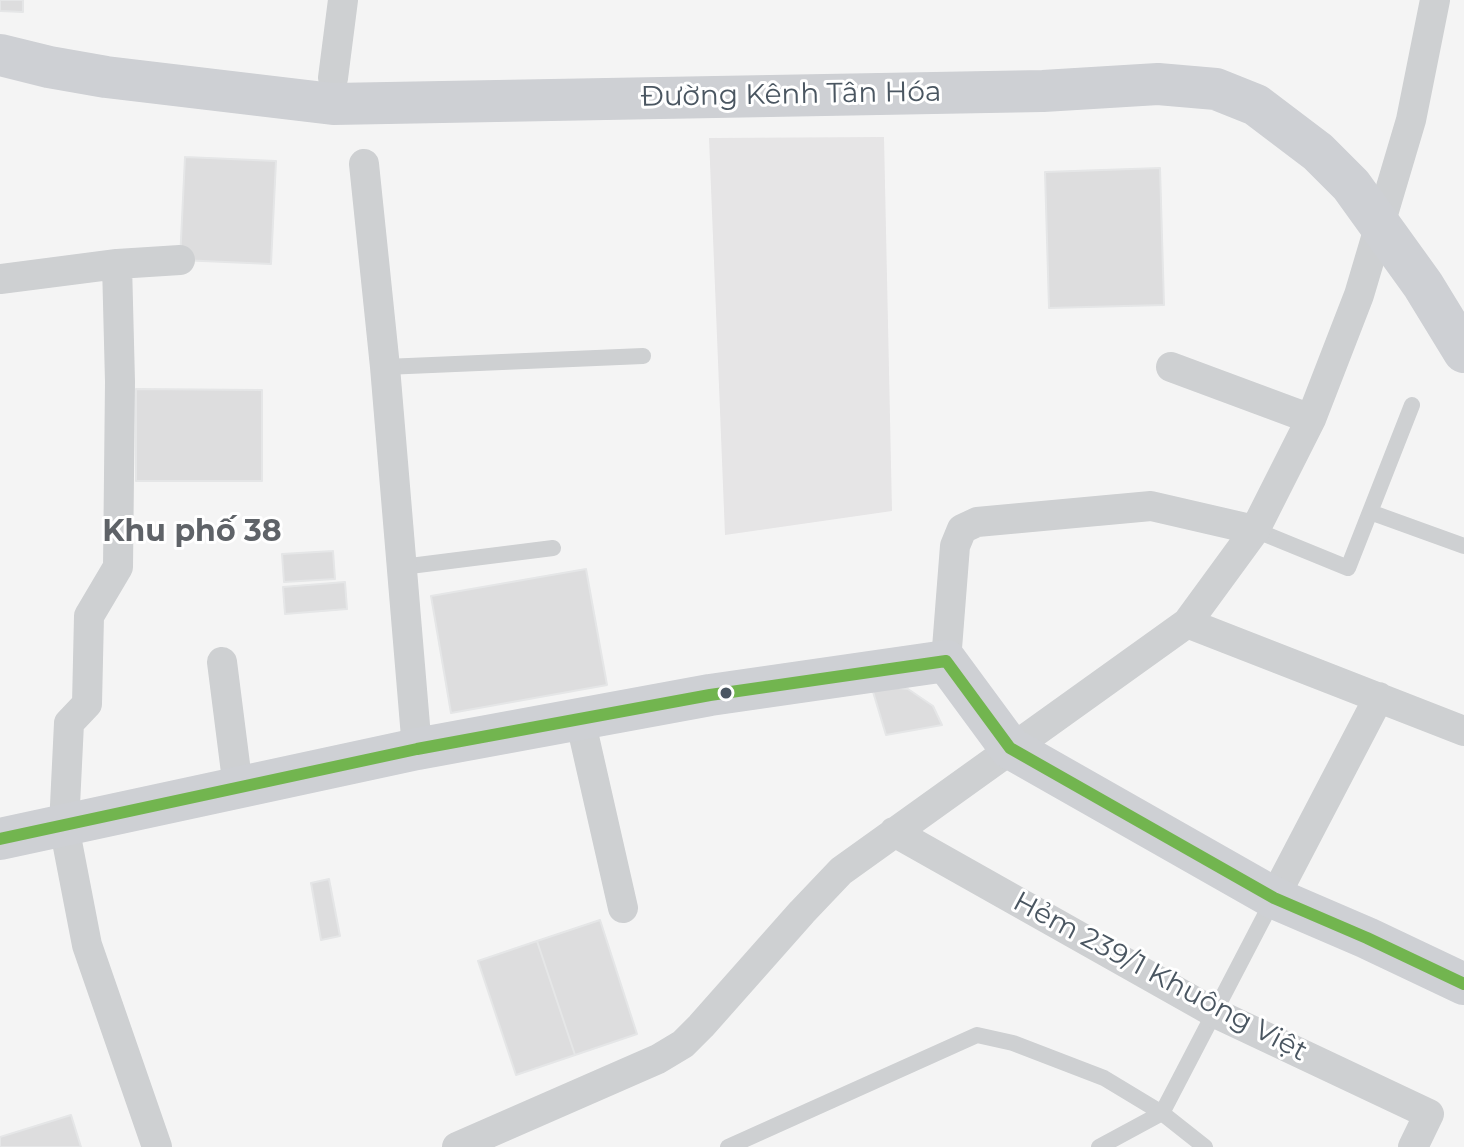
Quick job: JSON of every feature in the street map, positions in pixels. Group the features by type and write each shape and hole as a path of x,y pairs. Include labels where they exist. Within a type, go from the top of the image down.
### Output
{"street":[{"path":"343,0 370,87"},
{"path":"457,1147 658,1059 683,1044 841,871 1187,623 1255,530 1311,419 1359,295 1411,120 1435,0"},
{"name":"Đường Kênh Tân Hóa","path":"0,31 52,46 109,56 370,87 1040,69 1158,62 1221,65 1269,86 1336,135 1384,209 1464,310"},
{"name":"Đường Kênh Tân Hóa","path":"0,55 106,77 333,104 370,87"},
{"path":"364,164 385,367 417,749"},
{"name":"Đường Kênh Tân Hóa","path":"1384,209 1423,285 1464,352"},
{"path":"0,279 117,264 180,260"},
{"path":"117,264 120,382 118,567 89,616 87,704 69,723 64,826 87,945 157,1147"},
{"path":"1171,367 1311,419"},
{"path":"1255,530 1151,506 977,522 962,529 955,546 946,661 1010,748 1274,898 1464,984"},
{"path":"1187,623 1464,731"},
{"path":"0,839 417,749 710,695 946,661"},
{"path":"222,662 238,788"},
{"path":"1274,898 1379,697"},
{"path":"580,719 623,908"},
{"name":"Hẻm 239/1 Khuông Việt","path":"894,832 1215,1013 1429,1114 1413,1147"}],"lane":[{"path":"385,367 643,356"},
{"path":"1255,530 1348,568 1412,405"},
{"path":"1370,512 1464,546"},
{"path":"402,567 553,548"},
{"path":"1099,1147 1162,1113 1274,898"},
{"path":"728,1147 977,1035 1013,1043 1104,1078 1162,1113 1205,1147"}],"shaded area":[{"path":"884,137 892,511 725,535 709,138"}],"building":[{"path":"0,0 23,0 23,12 0,11"},
{"path":"185,157 276,161 271,264 180,260"},
{"path":"1160,168 1164,305 1049,308 1045,172"},
{"path":"136,389 262,390 262,481 136,481"},
{"path":"333,551 335,579 284,582 282,554"},
{"path":"586,569 607,685 451,713 431,596"},
{"path":"345,582 347,609 285,614 283,587"},
{"path":"871,685 908,689 933,706 942,725 886,735"},
{"path":"329,879 340,936 321,940 311,883"},
{"path":"600,920 637,1034 575,1055 537,941"},
{"path":"537,941 575,1055 516,1075 478,961"},
{"path":"71,1115 81,1147 0,1147 0,1137"}],"transit line":[{"path":"946,661 1010,748 1274,898 1464,984"},
{"path":"0,839 417,749 710,695 946,661"}],"district":[{"name":"Khu phố 38","path":"192,532"}]}
